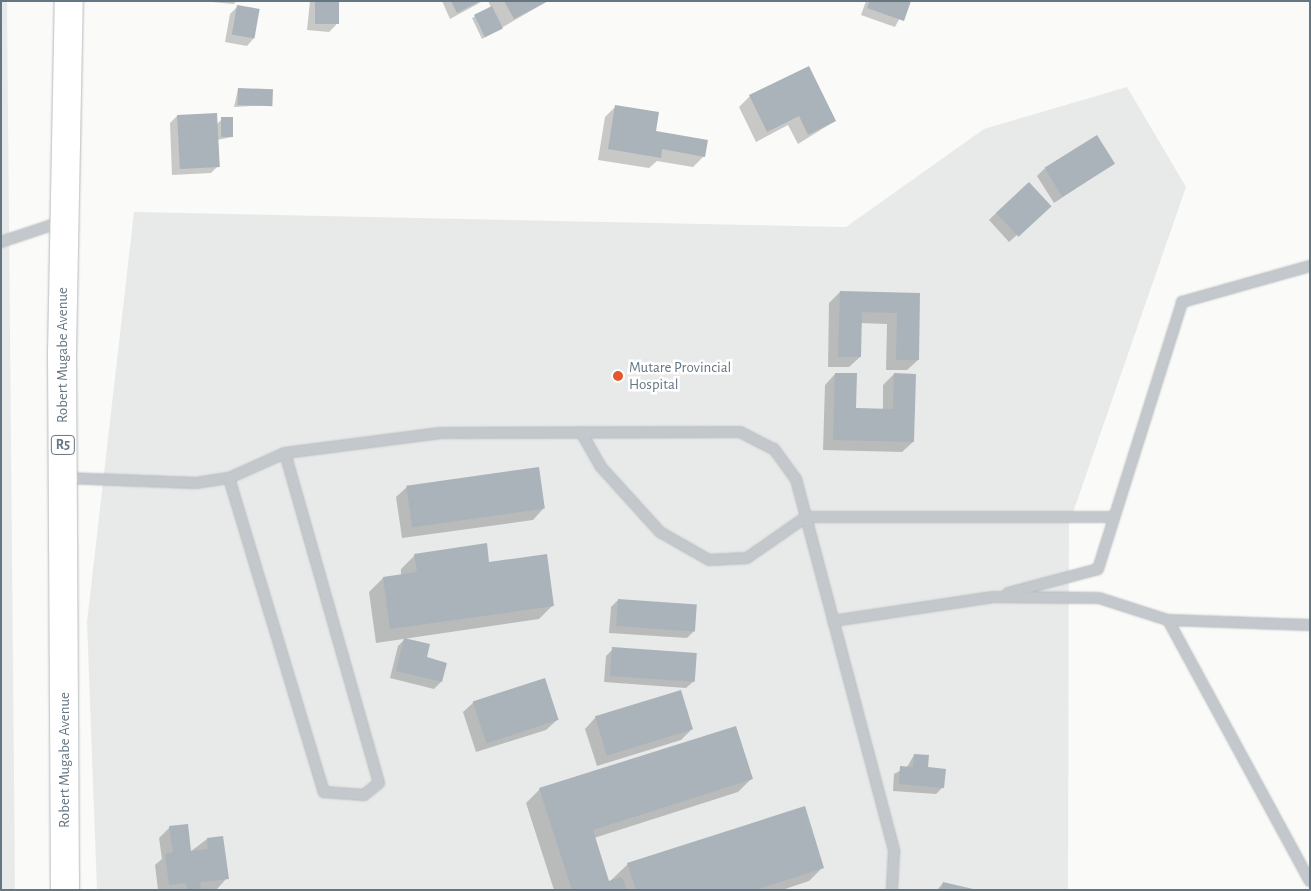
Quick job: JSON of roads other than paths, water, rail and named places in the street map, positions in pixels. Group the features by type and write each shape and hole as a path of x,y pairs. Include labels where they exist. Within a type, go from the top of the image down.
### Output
{"highway":[{"name":"Robert Mugabe Avenue","path":"65,890 65,221 69,1"}],"lane":[{"path":"1,242 65,221"},
{"path":"833,621 993,597 1098,570 1182,302 1310,266"},
{"path":"64,478 196,483 229,478 284,452 442,432 740,432 774,449 796,478 894,851 892,890"},
{"path":"581,432 601,467 660,532 709,560 747,558 806,517 1114,517"},
{"path":"229,478 324,792 364,795 379,783 284,452"},
{"path":"993,597 1098,598 1168,620 1310,625"},
{"path":"1168,620 1310,881"}],"place":[{"name":"Mutare Provincial Hospital","path":"618,376"}]}
